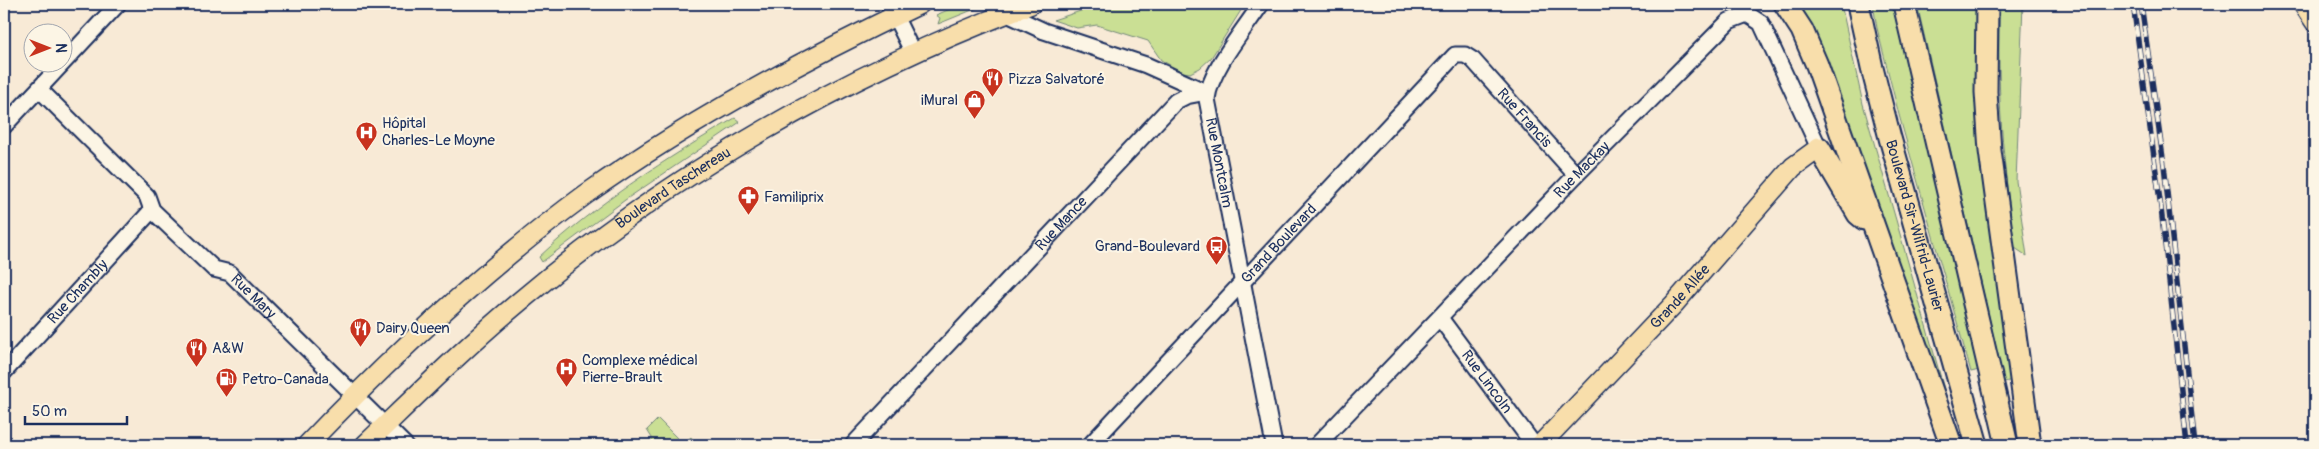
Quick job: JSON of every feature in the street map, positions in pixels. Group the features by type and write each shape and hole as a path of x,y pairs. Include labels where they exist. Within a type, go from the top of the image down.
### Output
{"highway":[{"path":"1785,4 1802,30 1817,65 1951,445"},
{"name":"Boulevard Sir-Wilfrid-Laurier","path":"1858,4 1890,138 1977,445"},
{"path":"1904,4 2007,445"},
{"path":"1987,4 1985,62 1990,151 2030,445"},
{"path":"1819,148 1858,214 1873,227"}],"main road":[{"path":"307,445 412,339 474,284 548,224 605,182 765,82 892,10 920,4"},
{"name":"Boulevard Taschereau","path":"365,445 444,367 520,300 633,214 686,178 763,132 851,84 913,53 1031,4"},
{"path":"2303,4 2315,22"},
{"name":"Grande Allée","path":"1540,445 1674,304 1793,167 1819,148"}],"street":[{"path":"4,126 118,4"},
{"path":"1005,14 1044,31 1154,68 1207,92 1216,72 1261,4"},
{"path":"892,10 913,53"},
{"name":"Rue Mackay","path":"1316,445 1576,175 1729,21 1747,14 1761,23 1819,148"},
{"name":"Grand Boulevard","path":"1090,445 1455,55 1465,55 1473,60"},
{"name":"Rue Francis","path":"1473,60 1576,175"},
{"name":"Rue Mary","path":"39,89 147,196 152,210 214,269 230,273 405,445"},
{"name":"Rue Montcalm","path":"1207,92 1209,114 1274,445"},
{"name":"Rue Mance","path":"853,445 1176,101 1186,96 1207,92"},
{"name":"Rue Chambly","path":"4,372 152,210"},
{"name":"Rue Lincoln","path":"1440,318 1534,445"}],"green space":[{"path":"962,4 987,4 938,24 940,18 936,15"},
{"path":"1102,4 1245,4 1211,58 1200,68 1190,73 1182,72 1161,60 1148,41 1097,25 1077,28 1053,20"},
{"path":"1793,4 1841,4 1863,104 1960,445"},
{"path":"1873,4 1894,4 1979,370 1971,372 1899,115 1877,28"},
{"path":"1917,4 1978,4 2013,380 2004,382"},
{"path":"2000,4 2023,4 2016,181 2027,256 2015,248 2007,187 2000,96"},
{"path":"735,118 740,122 625,200 542,262 539,257 585,218 633,182"},
{"path":"658,419 683,444 691,437 693,441 689,445 678,445 676,443 674,445 652,445 652,438 647,430"}],"railway":[{"path":"2133,4 2161,208 2187,445"},
{"path":"2141,4 2164,165 2195,445"}],"place":[{"name":"Pizza Salvatoré","path":"992,98"},
{"name":"iMural","path":"974,119"},
{"name":"Hôpital Charles-Le Moyne","path":"366,151"},
{"name":"Familiprix","path":"748,216"},
{"name":"Grand-Boulevard","path":"1216,265"},
{"name":"Dairy Queen","path":"360,347"},
{"name":"A&W","path":"196,367"},
{"name":"Complexe médical Pierre-Brault","path":"566,388"},
{"name":"Petro-Canada","path":"226,398"}]}
